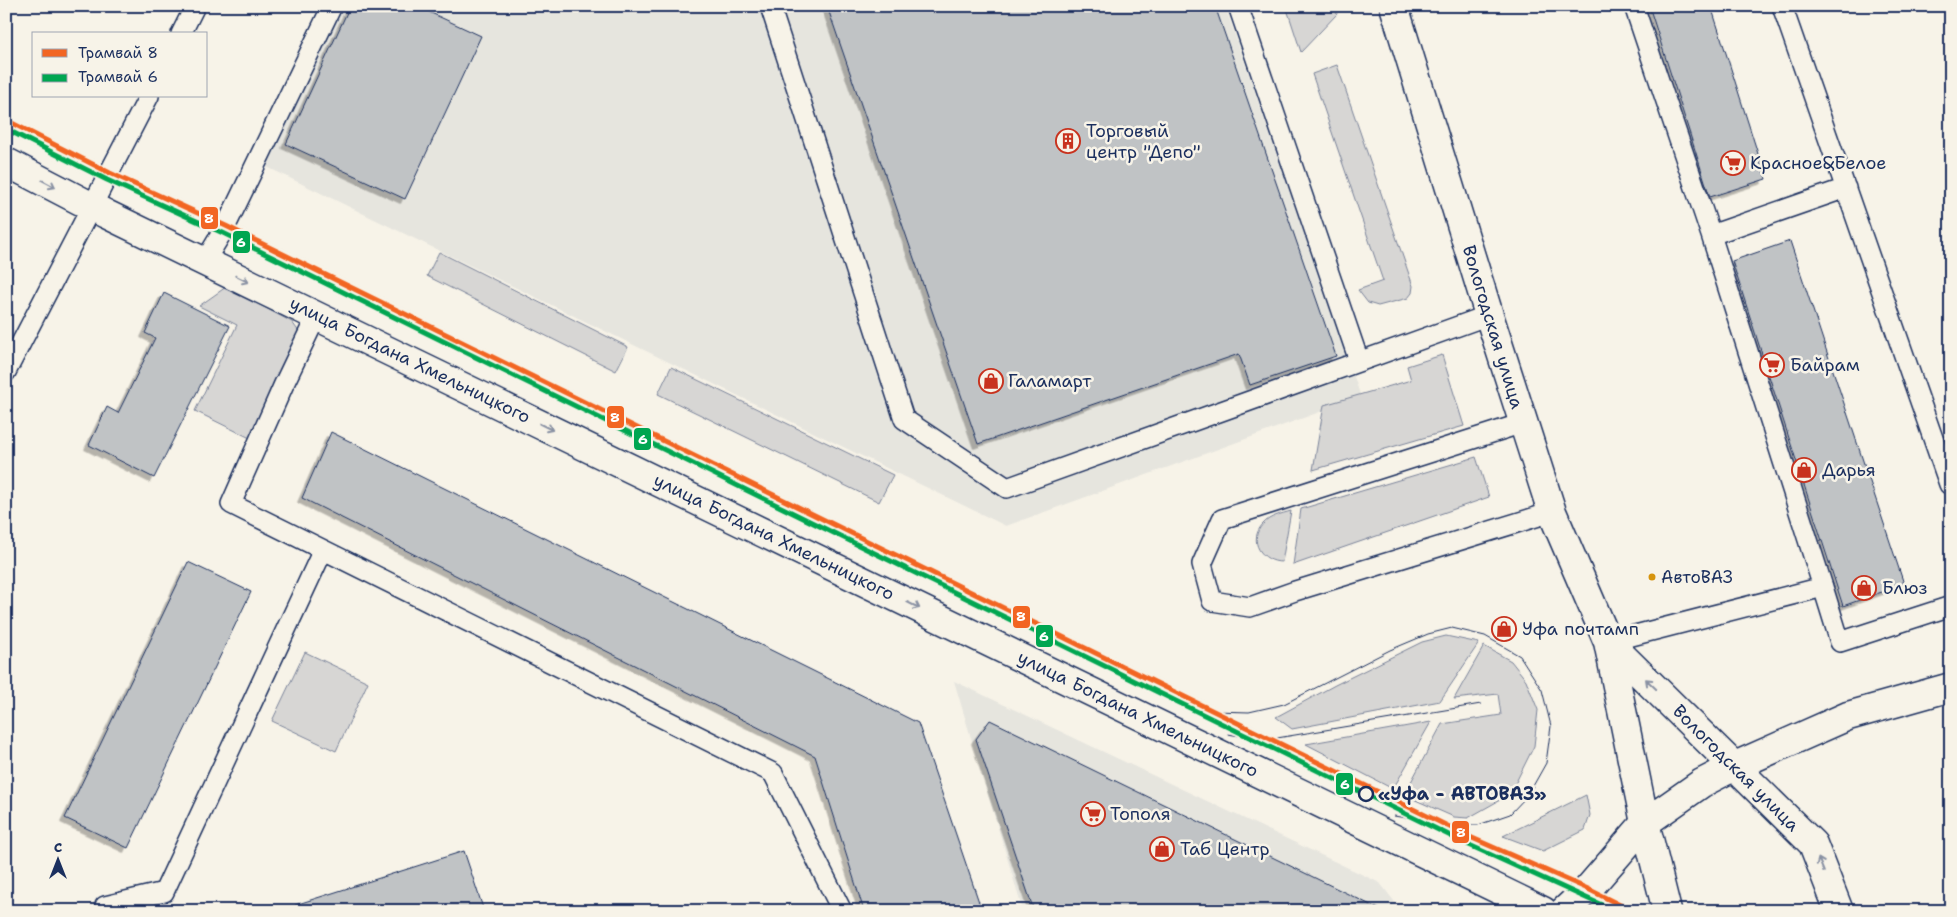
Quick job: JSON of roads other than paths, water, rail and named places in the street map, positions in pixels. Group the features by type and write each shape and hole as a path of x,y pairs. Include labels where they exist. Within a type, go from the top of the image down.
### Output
{"main road":[{"name":"Вологодская улица","path":"1394,6 1552,512 1608,642 1645,823 1667,911"},
{"name":"улица Богдана Хмельницкого","path":"6,162 92,207 1543,911"},
{"name":"Вологодская улица","path":"1608,642 1813,844 1839,911"},
{"path":"1564,911 1588,889 1645,823 1702,783 1735,766 1848,716 1951,687"}],"lane":[{"path":"182,32 195,6"},
{"path":"205,261 226,226 332,6"},
{"path":"770,6 904,419 1007,488 1489,315"},
{"path":"1238,6 1359,361"},
{"path":"1634,6 1711,235 1840,642 1951,606"},
{"path":"1782,6 1950,485"},
{"path":"6,372 148,98"},
{"path":"1711,235 1846,188"},
{"path":"317,315 231,504 773,773 842,911"},
{"path":"1523,423 1222,519 1202,564 1212,601 1250,607 1552,512"},
{"path":"104,911 105,906 164,892 323,550"},
{"path":"1608,642 1823,587"}],"tram line":[{"name":"8","path":"6,120 110,173 226,226 1470,837 1588,889 1632,911"},
{"name":"6","path":"6,129 107,180 223,233 1467,844 1615,911"},
{"path":"1214,711 1249,712 1284,704 1390,650 1428,634 1452,628 1485,636 1520,656 1542,690 1551,726 1546,763 1528,795 1510,814 1478,825 1447,825 1394,816"},
{"path":"1228,734 1271,739 1481,704"}],"place":[{"name":"Торговый центр \"Депо\"","path":"1068,141"},
{"name":"Красное&Белое","path":"1733,163"},
{"name":"Байрам","path":"1772,365"},
{"name":"Галамарт","path":"991,381"},
{"name":"Дарья","path":"1804,470"},
{"name":"АвтоВАЗ","path":"1652,577"},
{"name":"Блюз","path":"1864,588"},
{"name":"Уфа почтамп","path":"1504,629"},
{"name":"«Уфа - АВТОВАЗ»","path":"1366,794"},
{"name":"Тополя","path":"1093,814"},
{"name":"Таб Центр","path":"1162,849"}]}
